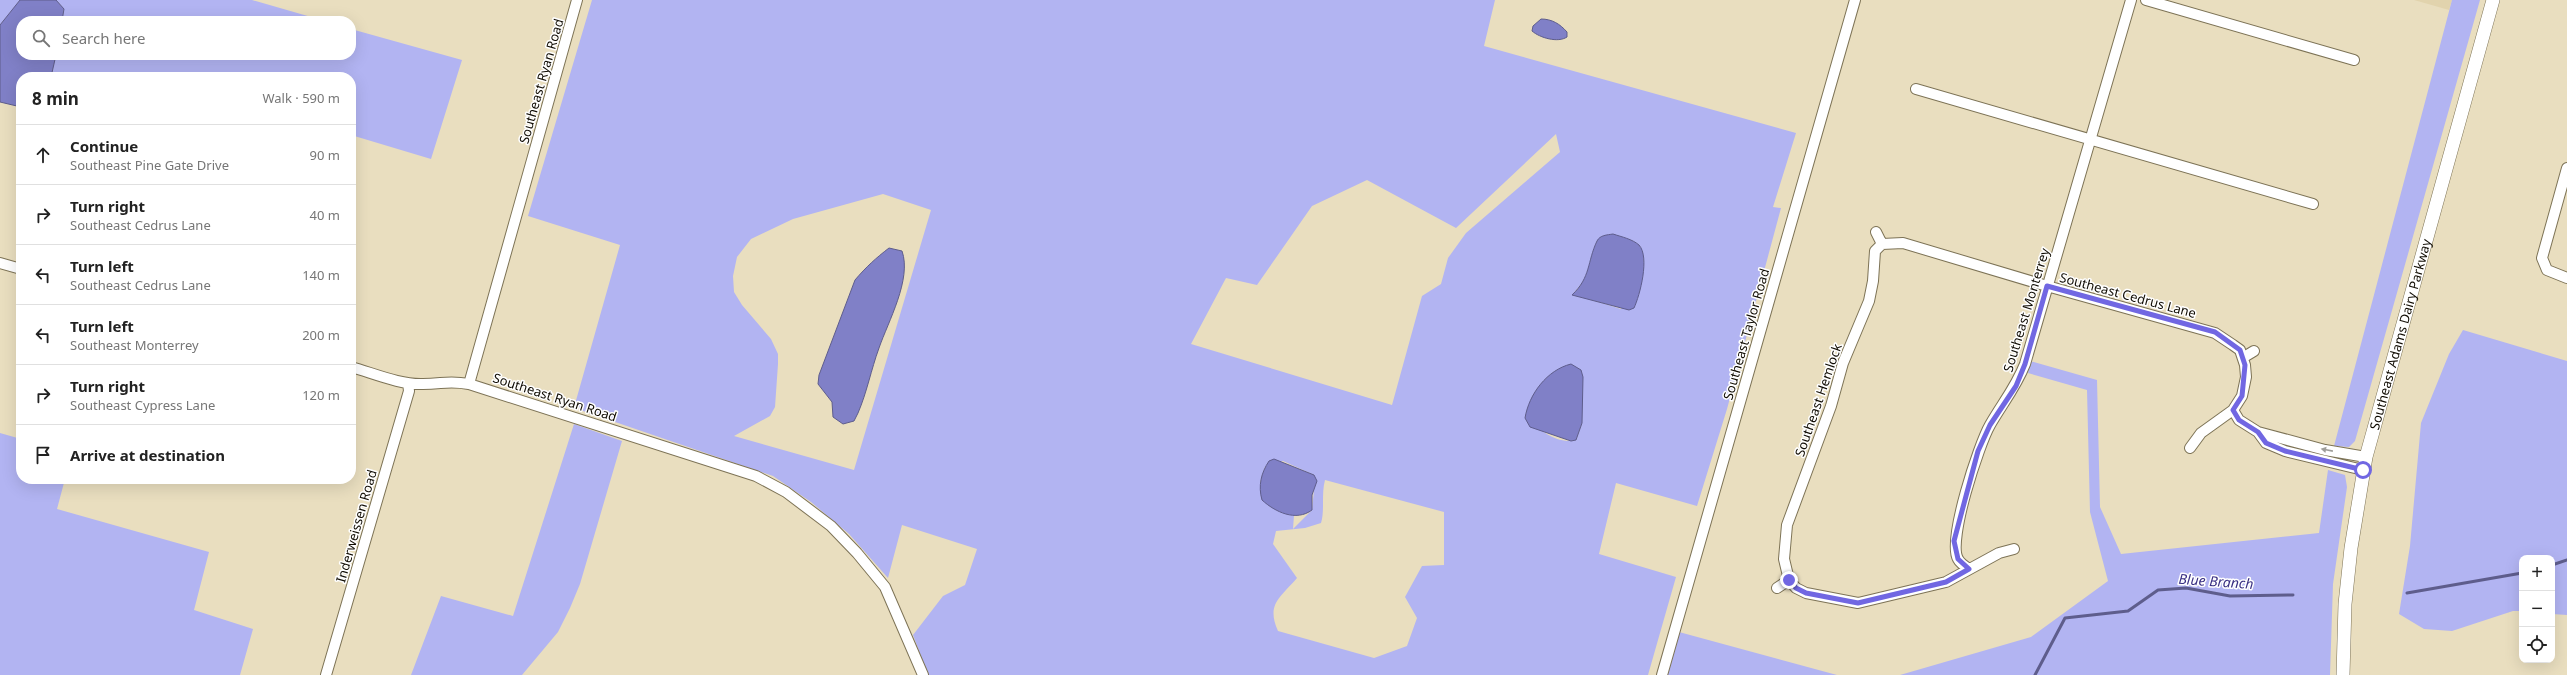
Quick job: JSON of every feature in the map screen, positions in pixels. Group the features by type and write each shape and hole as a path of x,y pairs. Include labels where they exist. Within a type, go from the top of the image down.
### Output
{"main road":[{"name":"Southeast Adams Dairy Parkway","path":"2343,675 2345,604 2363,470 2493,0"}],"street":[{"name":"Southeast Ryan Road","path":"577,0 469,384 756,476 786,492 831,526 857,553 885,587 923,675"},
{"name":"Southeast Taylor Road","path":"1662,675 1855,0"},
{"name":"Southeast Monterrey","path":"1969,569 1958,559 1954,541 1978,451 1990,425 2016,386 2025,364 2131,0"},
{"path":"2146,0 2354,60"},
{"path":"1916,89 2313,204"},
{"path":"2567,168 2540,269 2567,278"},
{"path":"1876,232 1882,244"},
{"name":"Southeast Cedrus Lane","path":"1882,244 1903,243 2047,286 2215,332 2237,348 2244,358"},
{"name":"Southeast Hemlock","path":"1789,580 1784,559 1787,525 1831,406 1843,364 1868,301 1873,281 1875,251 1882,244"},
{"path":"0,263 16,267"},
{"path":"2190,448 2201,433 2233,410 2242,396 2246,377 2244,358 2254,351"},
{"path":"356,367 408,383 423,384 450,380 469,384"},
{"name":"Inderweissen Road","path":"326,675 409,391 408,383"},
{"path":"2233,410 2239,420 2258,432 2317,448 2366,457"},
{"path":"2258,432 2266,443 2285,451 2363,470"},
{"path":"1777,588 1789,580 1796,588 1806,593 1858,603 1946,582 1999,553 2014,549"}],"shaded area":[{"path":"0,0 20,0 0,25"},
{"path":"20,0 56,0 64,9 63,16 16,16 16,60 55,60 52,72 16,72 16,106 0,102 0,25"},
{"path":"56,0 252,0 308,16 63,16 64,9"},
{"path":"592,0 1495,0 1484,46 1796,133 1773,207 1781,208 1727,409 1697,506 1616,483 1599,554 1676,577 1648,675 928,675 913,635 943,596 965,585 977,549 902,525 888,578 849,534 811,502 773,476 583,411 575,404 620,245 528,216","holes":["1556,134 1560,152 1466,233 1448,258 1441,284 1422,296 1392,405 1191,344 1226,278 1257,285 1312,206 1367,180 1456,228","883,194 931,210 854,470 734,436 770,416 775,407 778,354 771,339 742,305 734,292 733,276 737,257 751,239 793,219","1597,241 1640,246 1644,261 1621,309 1573,294 1586,278","1552,374 1582,423 1576,440 1569,441 1555,438 1542,431 1525,418 1535,394 1547,378","1283,461 1314,475 1312,510 1293,529 1294,515 1269,506 1260,482 1265,467","1325,480 1444,512 1444,565 1422,566 1405,597 1417,618 1407,646 1374,658 1278,631 1275,622 1274,608 1280,596 1297,578 1273,544 1276,531 1305,528 1321,523 1323,513 1323,491"]},
{"path":"2414,0 2452,0 2449,10"},
{"path":"2452,0 2480,0 2355,441 2349,447 2334,446"},
{"path":"1541,19 1559,24 1567,32 1567,37 1554,40 1535,34 1532,31 1533,26"},
{"path":"356,30 462,60 431,159 356,136 356,72 52,72 55,60 356,60"},
{"path":"1613,234 1627,238 1639,245 1644,258 1643,276 1639,294 1634,308 1629,310 1572,295 1586,276 1598,239"},
{"path":"889,248 902,251 904,262 904,274 898,300 879,348 858,413 854,421 843,424 833,417 832,402 818,384 819,375 855,280 871,263"},
{"path":"2463,330 2567,361 2567,615 2555,614 2555,555 2519,555 2519,611 2513,611 2452,631 2424,629 2399,614 2410,546 2421,423 2449,354"},
{"path":"2030,361 2097,380 2100,507 2121,554 2319,533 2328,470 2345,475 2347,487 2333,584 2330,675 1900,675 2031,637 2108,581 2090,512 2087,390 2028,373"},
{"path":"1571,364 1581,370 1583,377 1582,423 1576,440 1571,441 1530,427 1525,418 1530,400 1540,384 1554,372"},
{"path":"574,424 622,441 580,584 558,632 522,675 411,675 441,596 513,616"},
{"path":"0,433 16,438 16,484 64,484 57,509 209,552 194,610 253,629 240,675 0,675"},
{"path":"1274,459 1314,475 1317,481 1312,495 1312,510 1306,514 1293,515 1279,512 1262,500 1260,485 1262,475 1269,461"},
{"path":"1679,632 1837,675 1667,675"}],"waterway":[{"name":"Blue Branch","path":"2555,564 2567,560"},
{"name":"Blue Branch","path":"2407,593 2519,574"},
{"name":"Blue Branch","path":"2035,675 2065,618 2128,611 2158,590 2186,588 2230,596 2293,595"}],"route":[{"path":"1789,580 1796,588 1806,593 1858,603 1946,582 1969,569 1958,559 1954,541 1978,451 1990,425 2016,386 2025,364 2047,286 2215,332 2240,350 2244,358 2246,377 2242,396 2233,410 2239,420 2258,432 2266,443 2285,451 2311,459 2363,470"}]}
